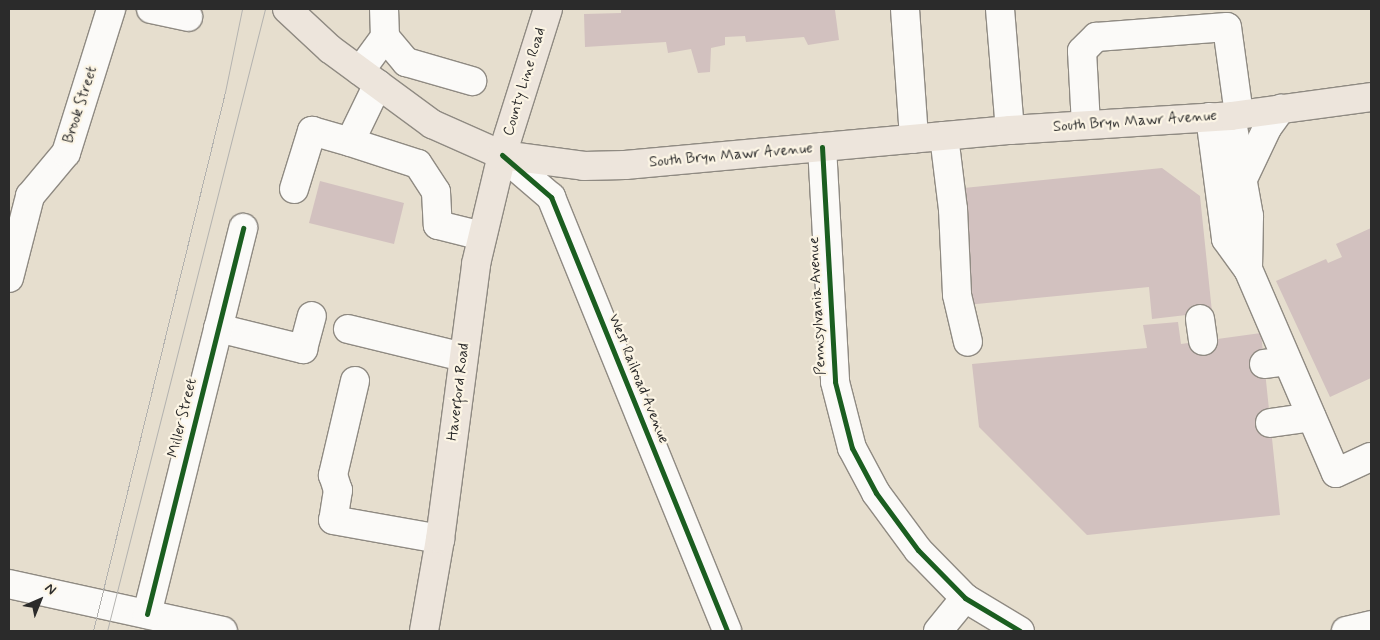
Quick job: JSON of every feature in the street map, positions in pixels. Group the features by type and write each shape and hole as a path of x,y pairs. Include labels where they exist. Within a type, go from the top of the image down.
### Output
{"main road":[{"name":"South Bryn Mawr Avenue","path":"287,9 330,49 432,124 502,155 584,166 625,166 1010,130 1227,116 1371,97"},
{"name":"County Line Road","path":"502,155 548,9"},
{"name":"Haverford Road","path":"424,631 440,539 463,357 482,236 502,155"}],"street":[{"name":"Brook Street","path":"9,278 30,196 66,153 112,9"},
{"path":"151,9 188,17"},
{"path":"350,142 369,78 385,37 384,9"},
{"path":"905,9 914,139"},
{"path":"1000,9 1010,130"},
{"path":"1086,125 1082,50 1096,37 1227,27 1227,116 1236,216 1248,270 1276,362 1312,417 1336,473 1371,457"},
{"path":"385,37 406,62 472,81"},
{"path":"1236,216 1241,183 1263,135 1281,109"},
{"path":"1227,116 1241,183"},
{"path":"294,188 312,131 418,164 436,192 438,225 482,236"},
{"path":"944,136 953,209 957,295 968,342"},
{"name":"Pennsylvania Avenue","path":"822,147 835,382 852,448 876,493 918,550 965,598 1020,631"},
{"name":"West Railroad Avenue","path":"502,155 551,198 727,631"},
{"name":"Miller Street","path":"147,614 243,228"},
{"path":"218,328 302,350 312,316"},
{"path":"348,329 463,357"},
{"path":"355,381 333,475 338,490 333,520 440,539"},
{"path":"1270,423 1312,417"},
{"path":"9,584 223,631"},
{"path":"938,631 965,598"},
{"path":"1346,631 1371,625"}],"building":[{"path":"621,9 832,9 835,10 839,40 808,45 804,37 746,42 745,36 725,37 725,45 711,48 710,72 698,73 691,49 668,53 666,42 585,47 584,14 621,13"},
{"path":"1162,168 1200,196 1212,312 1152,319 1149,287 966,305 954,189"},
{"path":"320,181 404,203 394,244 309,223"},
{"path":"1371,228 1371,378 1330,397 1276,281 1326,259 1328,263 1342,257 1336,244"},
{"path":"1178,322 1181,344 1261,333 1280,515 1087,535 979,427 972,364 1147,348 1143,325"}],"tram line":[{"path":"93,631 225,92 242,9"},
{"path":"107,631 265,9"}],"cycle path":[{"path":"822,147 835,382 852,448 876,493 918,550 965,598 1020,631"},
{"path":"502,155 551,197 727,631"},
{"path":"147,614 243,228"}]}
